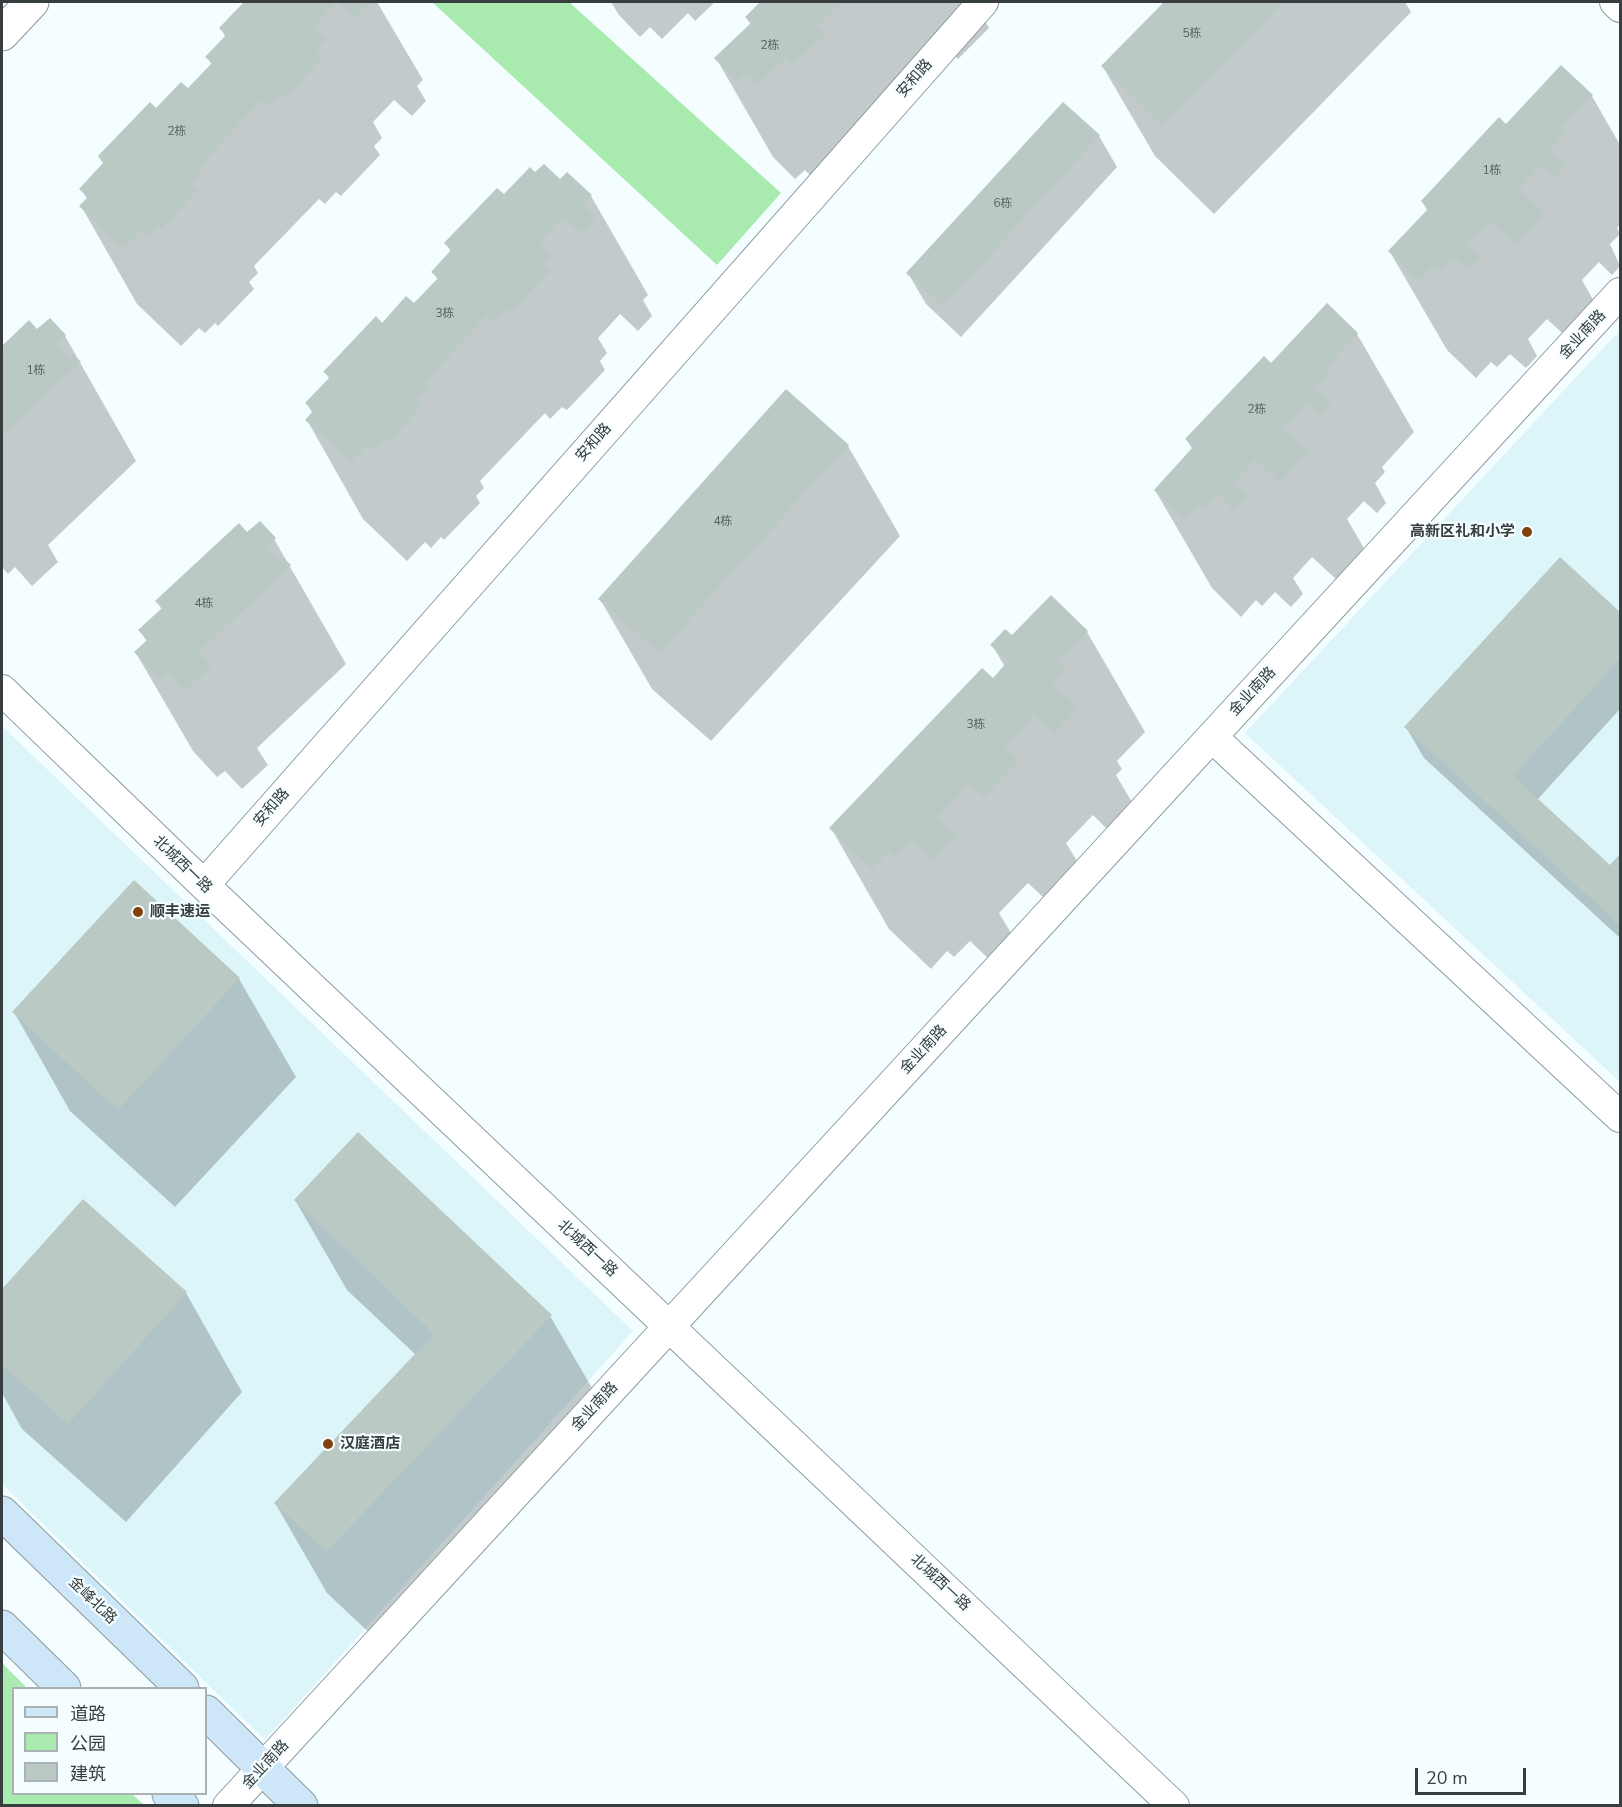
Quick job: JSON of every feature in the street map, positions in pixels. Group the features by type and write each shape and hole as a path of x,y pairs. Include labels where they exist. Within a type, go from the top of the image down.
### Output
{"main road":[{"name":"金峰北路","path":"2,1513 180,1687"},
{"path":"2,1627 62,1687"},
{"path":"207,1713 302,1806"},
{"path":"171,1795 182,1806"}],"street":[{"path":"2,34 32,2"},
{"name":"安和路","path":"204,885 983,2"},
{"path":"1615,2 1620,7"},
{"name":"金业南路","path":"228,1806 1620,293"},
{"name":"北城西一路","path":"2,690 204,885 1174,1806"},
{"path":"1212,737 1620,1118"}],"shaded area":[{"name":"高新区礼和小学","path":"1620,330 1620,1082 1245,733"},
{"path":"2,726 633,1331 265,1740 2,1484"}],"green space":[{"path":"432,2 569,2 781,193 717,265"},
{"path":"2,1663 26,1687 12,1687 12,1795 133,1795 144,1805 2,1805"}],"building":[{"path":"244,2 337,2 313,27 326,39 316,49 324,56 284,99 279,94 268,107 261,101 197,169 203,174 192,184 198,190 161,229 158,226 148,236 142,230 124,249 79,206 88,197 79,189 103,163 98,156 150,102 156,108 181,82 188,88 212,63 205,57 226,35 219,28"},
{"path":"337,2 371,2 354,18"},
{"path":"760,2 843,2 818,26 826,34 792,66 785,59 758,84 747,73 737,82 714,58 751,23 745,17"},
{"path":"1164,2 1283,2 1162,126 1101,66"},
{"path":"1561,65 1593,95 1560,130 1564,135 1550,150 1566,165 1555,178 1542,165 1519,189 1545,213 1515,244 1490,222 1468,244 1482,257 1469,271 1453,256 1440,270 1434,265 1419,281 1388,251 1428,209 1421,201 1499,117 1506,124"},
{"path":"1063,102 1100,135 943,307 906,273"},
{"path":"544,164 560,179 567,172 592,195 584,205 596,217 581,233 563,217 540,242 552,254 542,264 550,271 509,313 505,309 493,322 487,316 423,383 428,388 418,399 424,404 387,443 384,440 374,451 368,445 350,463 305,420 313,411 305,403 330,377 323,372 376,316 382,323 406,296 414,303 438,278 431,272 451,250 444,243 497,188 504,194 530,167 535,172"},
{"path":"1327,303 1358,333 1325,369 1330,373 1315,389 1331,404 1320,416 1307,404 1284,428 1309,451 1280,483 1255,460 1234,483 1247,495 1233,510 1218,494 1205,508 1199,503 1184,519 1154,490 1193,447 1185,439 1264,356 1271,363"},
{"path":"50,318 66,335 56,344 70,359 74,355 81,362 2,437 2,346 29,320 37,329"},
{"path":"786,389 849,445 659,653 598,599"},
{"path":"260,521 276,538 266,547 279,562 284,558 291,565 199,652 212,666 184,692 168,673 160,680 134,652 147,640 138,630 162,608 155,601 239,523 247,532"},
{"path":"1560,557 1620,612 1620,659 1513,776 1610,865 1620,854 1620,925 1404,727"},
{"path":"1051,595 1088,631 1059,661 1065,668 1052,682 1079,708 1054,734 1034,715 1005,746 1020,760 984,797 970,784 937,818 957,836 932,861 911,841 895,858 889,852 872,869 829,828 982,668 993,678 1008,661 990,645 1005,629 1012,635"},
{"path":"134,880 240,978 118,1110 12,1012"},
{"path":"358,1132 552,1315 326,1552 274,1503 434,1334 294,1200"},
{"path":"83,1199 187,1292 68,1424 2,1365 2,1289"}],"place":[{"name":"高新区礼和小学","path":"1527,532"},
{"name":"顺丰速运","path":"138,912"},
{"name":"汉庭酒店","path":"328,1444"}]}
